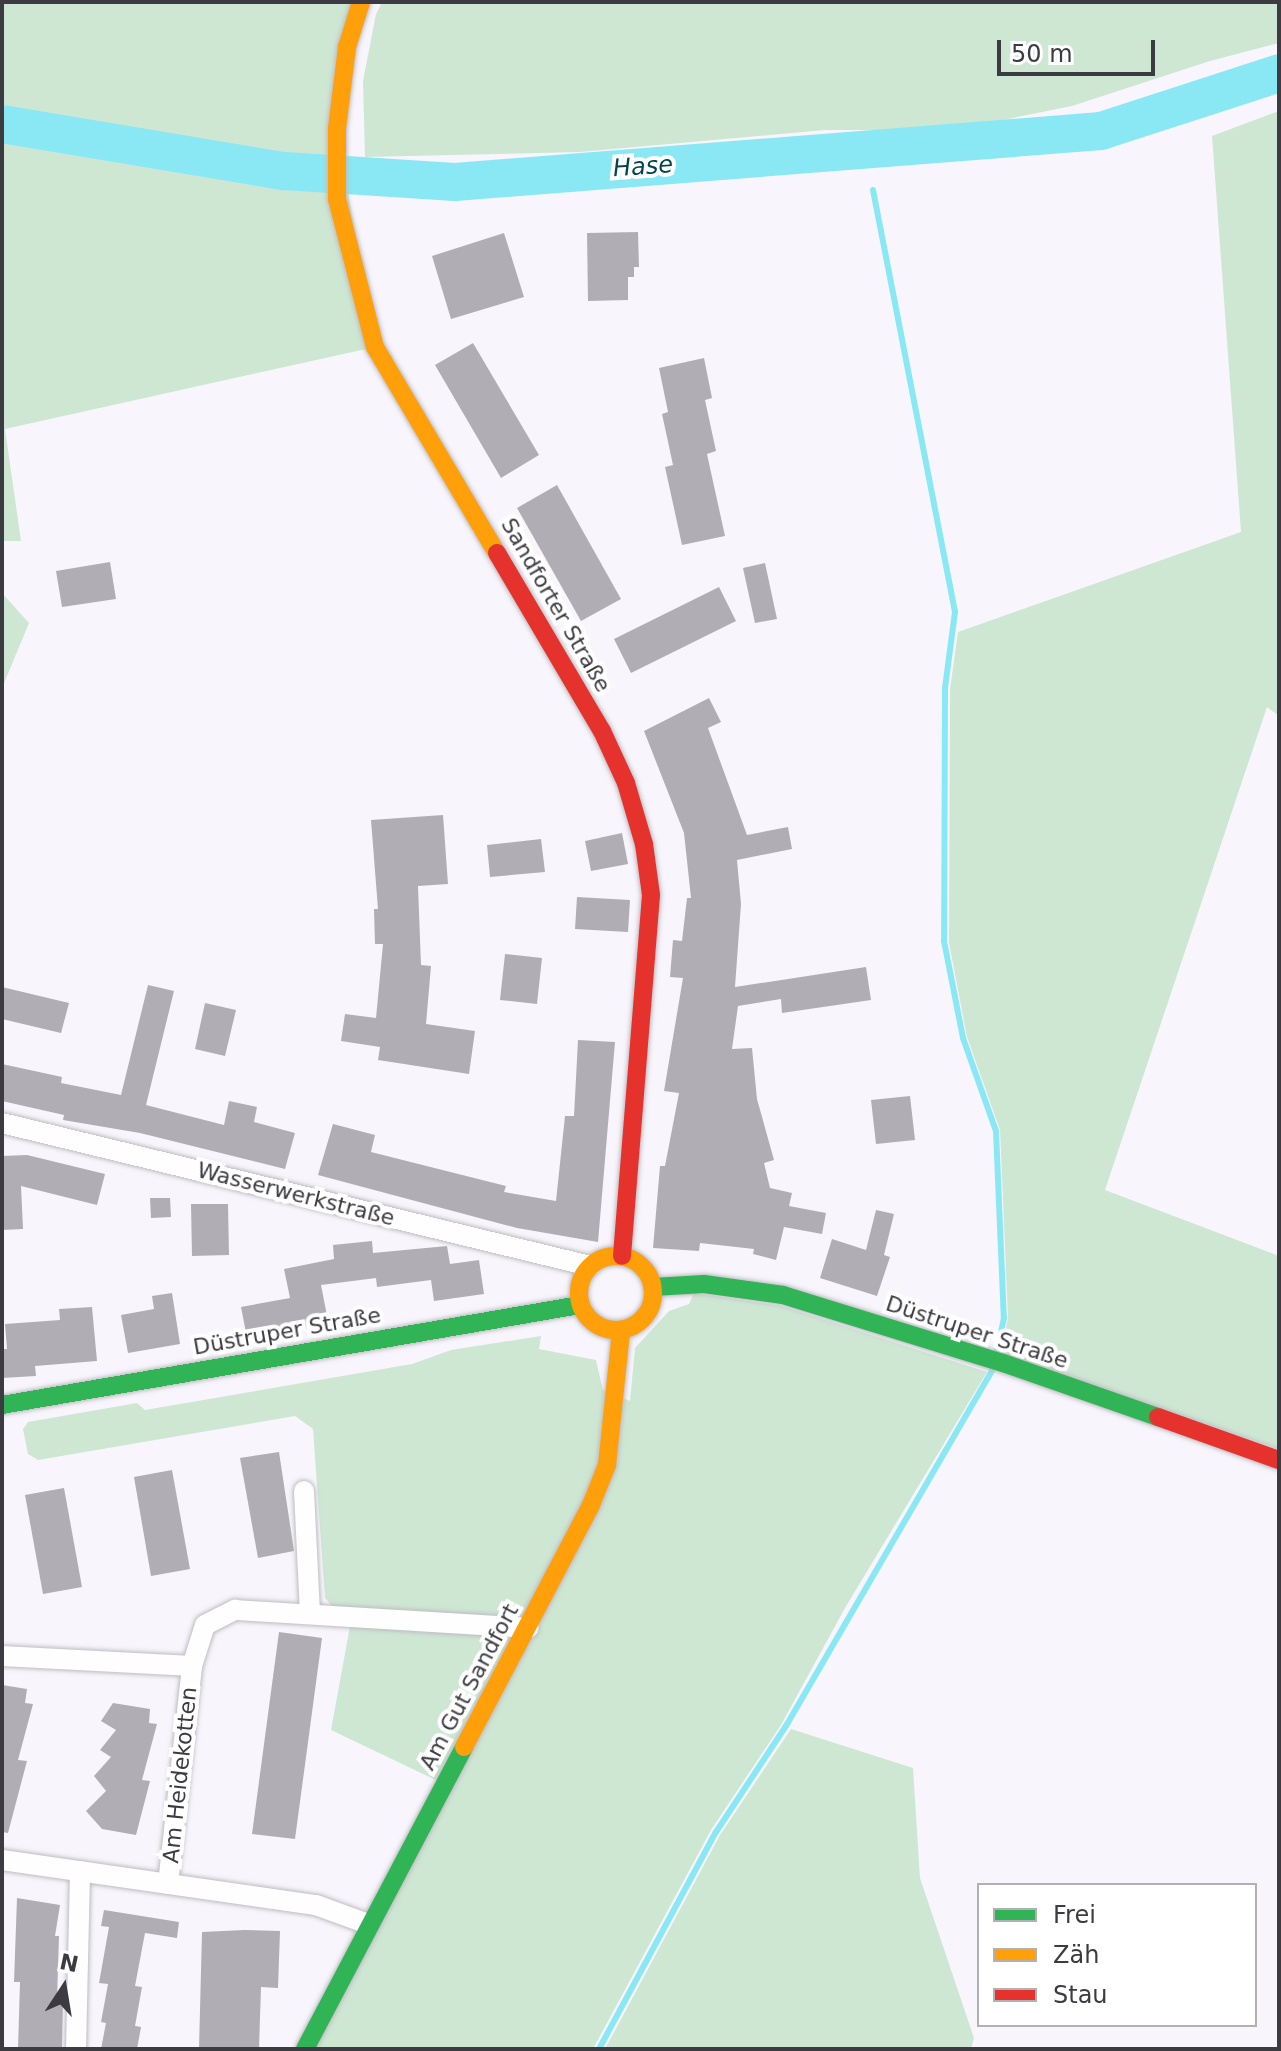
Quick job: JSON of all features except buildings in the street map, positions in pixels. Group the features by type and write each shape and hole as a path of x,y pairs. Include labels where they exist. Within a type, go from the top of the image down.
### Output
{"street":[{"name":"Sandforter Straße","path":"361,2 347,47 337,129 337,199 375,347 602,731 626,783 644,844 651,895 622,1256"},
{"name":"Wasserwerkstraße","path":"2,1123 590,1266"},
{"path":"622,1256 643,1267 653,1287 650,1310 643,1320 621,1331 601,1328 592,1322 580,1305 579,1284 590,1266 600,1259 622,1256"},
{"name":"Düstruper Straße","path":"653,1287 704,1284 783,1295 994,1361 1279,1460"},
{"name":"Düstruper Straße","path":"2,1405 580,1305"},
{"name":"Am Gut Sandfort","path":"305,2049 368,1924 591,1505 607,1465 614,1424 621,1331"},
{"path":"304,1491 310,1613"},
{"name":"Am Heidekotten","path":"168,1884 192,1666 205,1625 235,1610 528,1628"},
{"name":"Am Heidekotten","path":"2,1656 192,1666"},
{"name":"Am Heidekotten","path":"2,1860 316,1905 368,1924"},
{"path":"76,2049 80,1871"}],"green space":[{"path":"2,2 361,2 337,129 375,347 5,429 21,541 2,541"},
{"path":"382,2 1279,2 1279,43 1210,61 1072,106 953,130 825,130 580,152 365,157 363,81 376,14"},
{"path":"1279,111 1279,716 1267,707 1105,1190 1279,1256 1279,1449 1001,1353 1008,1318 1000,1130 967,1037 949,943 950,689 958,632 1241,532 1212,136"},
{"path":"2,593 29,623 2,688"},
{"path":"694,1293 781,1306 987,1372 845,1608 781,1725 711,1830 593,2049 303,2049 444,1784 331,1730 350,1626 325,1598 313,1429 295,1416 38,1460 28,1454 23,1429 28,1422 137,1403 145,1410 412,1364 451,1350 541,1336 539,1349 596,1360 603,1390 630,1401 635,1348 669,1311 689,1304"},
{"path":"791,1729 913,1768 920,1878 974,2038 971,2049 605,2049 720,1835"}],"waterway":[{"name":"Hase","path":"2,124 284,171 455,182 1101,131 1279,73"},
{"path":"857,152 862,164"},
{"path":"873,190 955,612 945,688 944,941 963,1038 996,1131 1004,1318 997,1352"},
{"path":"599,2049 716,1832 786,1726 992,1370"}],"traffic: fast":[{"path":"653,1287 704,1284 783,1295 1003,1363 1158,1417"},
{"path":"2,1405 580,1305"},
{"path":"305,2049 464,1747"}],"traffic: slow":[{"path":"361,2 347,47 337,129 337,199 375,347 497,553"},
{"path":"609,1256 623,1256 637,1262 647,1272 653,1293 651,1307 637,1324 623,1330 609,1330 595,1324 585,1314 579,1300 579,1286 585,1272 595,1262 609,1256"},
{"path":"464,1747 591,1505 607,1465 621,1331"}],"traffic: jam":[{"path":"497,553 602,731 626,783 644,844 651,895 622,1256"},
{"path":"1158,1417 1279,1460"}]}
